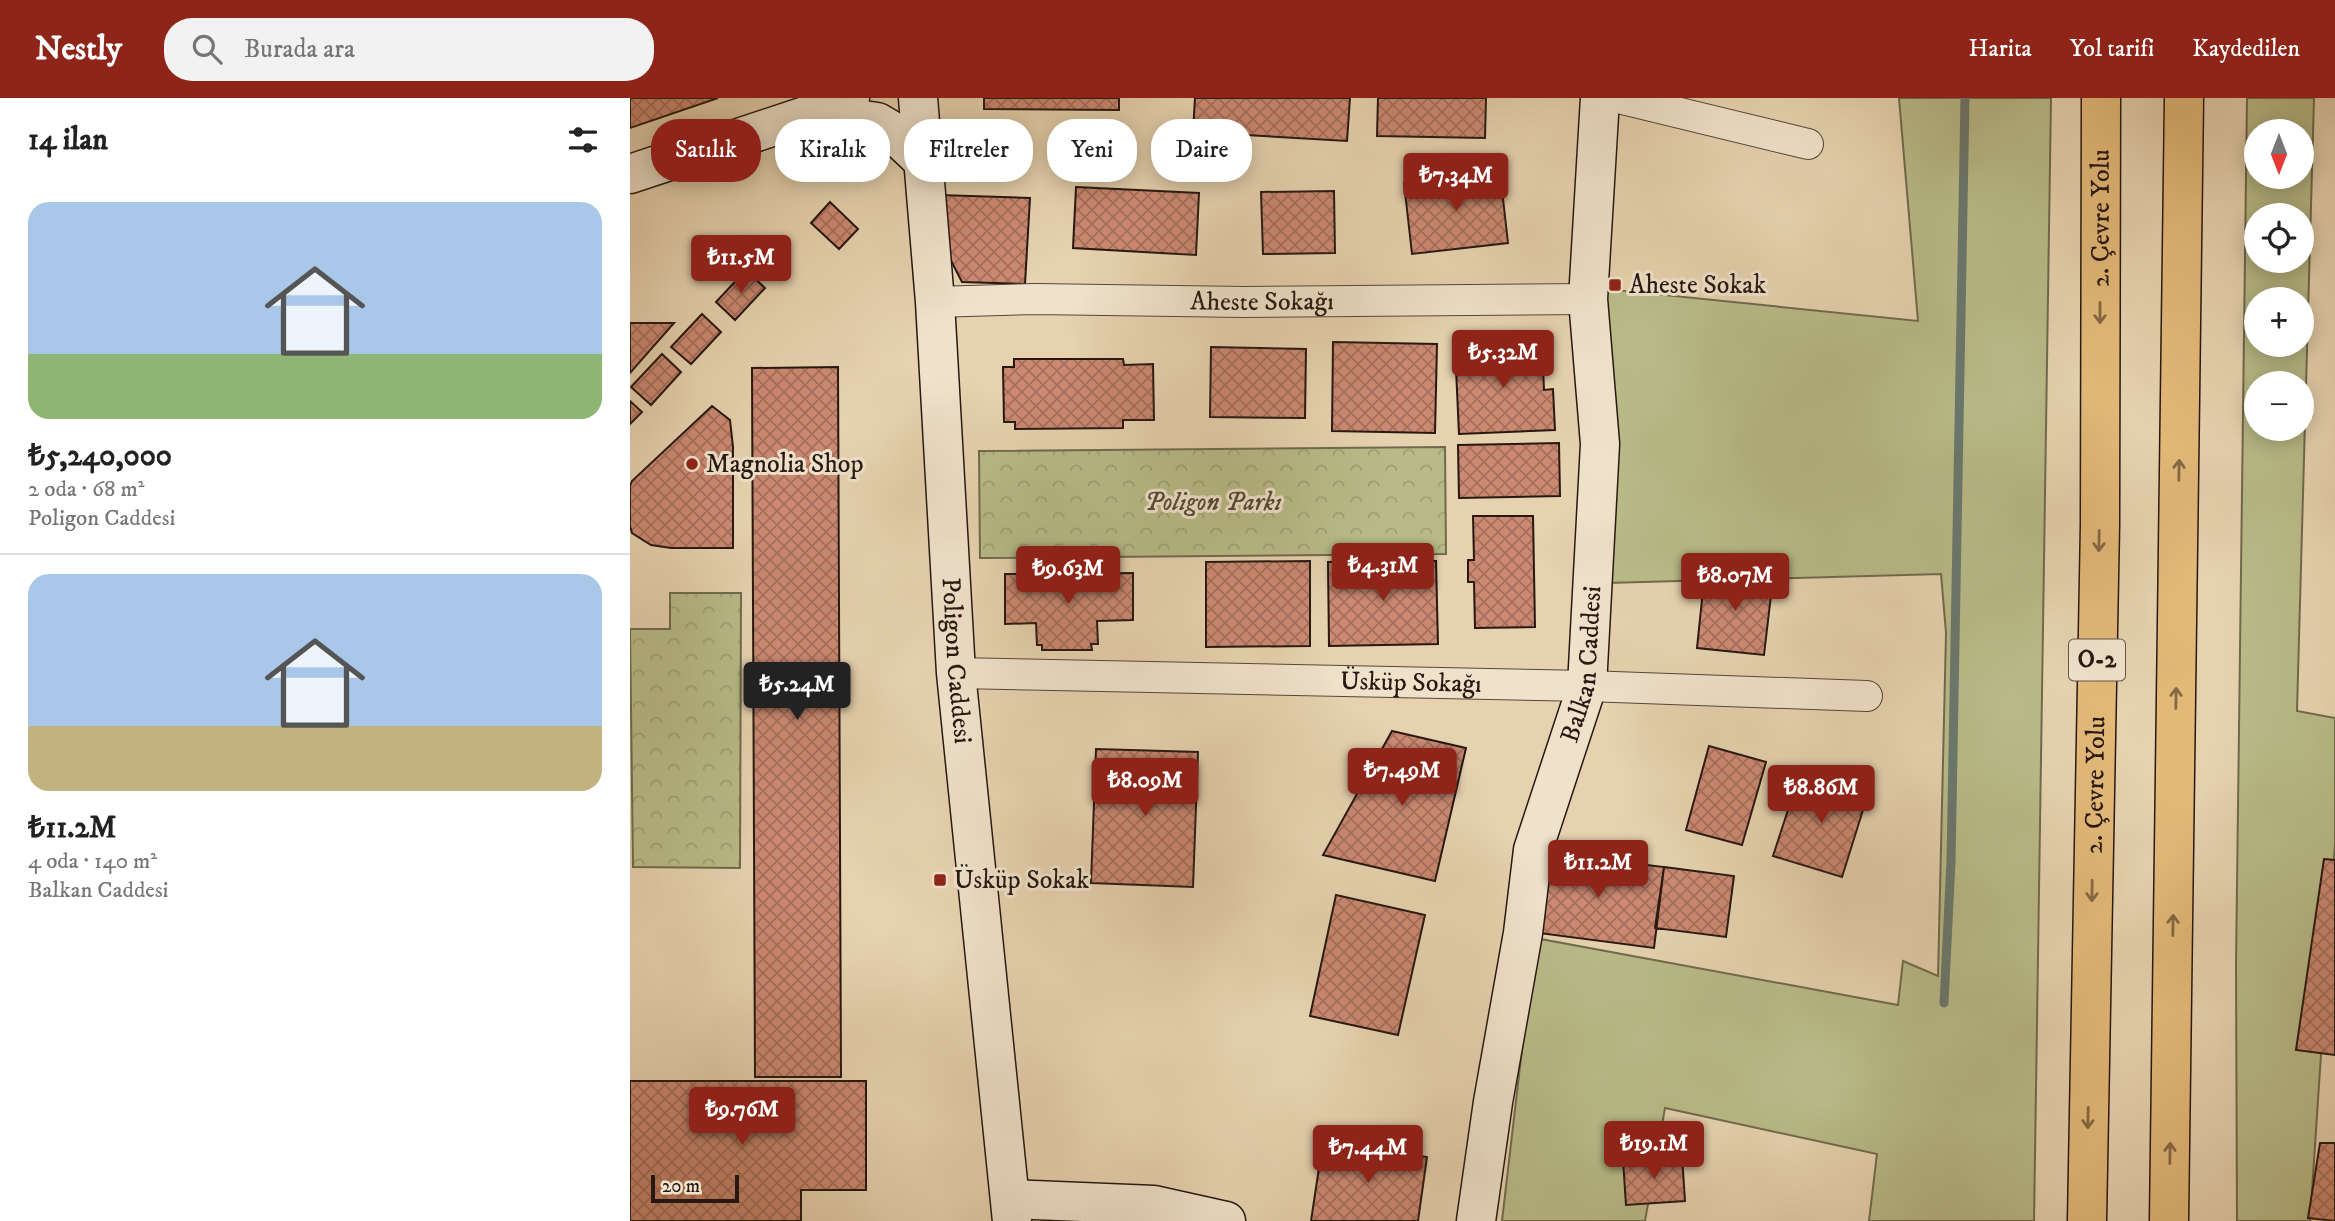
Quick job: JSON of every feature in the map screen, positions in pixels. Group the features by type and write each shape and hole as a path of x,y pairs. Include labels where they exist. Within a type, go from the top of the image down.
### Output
{"highway":[{"name":"2. Çevre Yolu","path":"2087,1221 2100,524 2101,98"},
{"path":"2169,1221 2184,98"}],"street":[{"path":"630,174 814,113 850,98"},
{"name":"Poligon Caddesi","path":"918,98 919,119"},
{"name":"Balkan Caddesi","path":"1476,1221 1493,1102 1523,933 1532,850 1587,686 1601,444 1588,299 1600,98"},
{"path":"1618,98 1808,144"},
{"path":"814,113 877,122 904,143"},
{"name":"Poligon Caddesi","path":"924,182 935,302 956,673 1012,1210"},
{"name":"Aheste Sokağı","path":"935,302 1035,299 1259,302 1588,299"},
{"name":"Üsküp Sokağı","path":"956,673 1587,686 1867,696"},
{"path":"1012,1210 1154,1205 1226,1221"}],"green space":[{"path":"1899,98 2051,98 2034,1221 1869,1221 1877,1154 1665,1108 1645,1221 1502,1221 1535,938 1898,1005 1903,961 1938,976 1946,633 1941,574 1607,583 1606,289 1918,321"},
{"path":"2247,98 2314,98 2313,119 2247,119"},
{"path":"2246,189 2311,189 2311,203 2246,203"},
{"path":"2245,273 2309,273 2309,287 2245,287"},
{"path":"2244,334 2244,357 2307,357 2306,371 2244,371 2244,441 2304,441 2297,711 2335,718 2335,843 2310,1221 2237,1221 2236,965"},
{"name":"Poligon Parkı","path":"1445,447 1446,554 980,558 979,451"},
{"path":"670,593 741,593 740,868 633,867 630,629 670,629"}],"building":[{"path":"630,98 718,98 651,119 630,128"},
{"path":"984,98 1119,98 1119,110 984,109"},
{"path":"1195,98 1350,98 1347,141 1252,135 1252,119 1194,119"},
{"path":"1378,98 1486,98 1485,138 1377,136"},
{"path":"1500,172 1508,243 1412,254 1404,183"},
{"path":"1076,187 1199,193 1196,255 1073,248"},
{"path":"1334,191 1335,253 1263,254 1261,192"},
{"path":"939,195 1030,198 1025,284 962,282 943,245"},
{"path":"830,202 858,229 839,249 811,223"},
{"path":"746,270 765,288 735,320 716,302"},
{"path":"702,314 721,332 691,364 671,347"},
{"path":"630,323 674,323 630,373"},
{"path":"1333,342 1437,344 1435,433 1332,431"},
{"path":"1542,343 1544,390 1553,389 1555,430 1459,434 1455,347"},
{"path":"1211,347 1306,349 1305,418 1210,417"},
{"path":"662,354 681,372 651,405 631,387"},
{"path":"1014,359 1123,359 1124,365 1153,364 1154,420 1123,420 1123,428 1015,429 1015,422 1004,422 1003,367 1014,367"},
{"path":"838,367 841,1077 755,1077 752,368"},
{"path":"630,401 642,412 630,424"},
{"name":"Magnolia Shop","path":"712,406 730,420 733,447 733,548 671,548 651,545 632,533 632,481"},
{"path":"1559,443 1560,496 1459,498 1458,445"},
{"path":"1473,516 1533,516 1535,627 1475,628 1474,582 1468,582 1468,560 1474,560"},
{"path":"1310,561 1310,646 1206,647 1206,562"},
{"path":"1436,561 1438,644 1329,646 1328,562"},
{"path":"1705,571 1773,578 1764,655 1697,648"},
{"path":"1133,573 1133,620 1097,621 1098,644 1091,644 1092,650 1042,650 1042,645 1037,645 1036,623 1005,624 1005,574"},
{"path":"1392,731 1466,748 1435,881 1323,855"},
{"path":"1709,746 1766,762 1742,845 1686,830"},
{"path":"1096,749 1198,752 1193,887 1091,883"},
{"path":"1800,773 1868,794 1842,877 1773,856"},
{"path":"1541,852 1664,867 1654,948 1531,932"},
{"path":"2324,859 2335,860 2335,1055 2296,1050"},
{"path":"1664,867 1734,876 1726,937 1655,928"},
{"path":"1336,895 1425,915 1398,1035 1310,1016"},
{"path":"630,1081 866,1081 866,1190 801,1190 801,1221 630,1221"},
{"path":"1323,1141 1427,1157 1418,1221 1311,1221"},
{"path":"2320,1143 2335,1143 2335,1221 2308,1218"},
{"path":"1682,1156 1685,1201 1626,1205 1623,1160"}],"waterway":[{"path":"1944,1003 1951,861 1965,98"}],"place":[{"name":"Aheste Sokak","path":"1615,285"},
{"name":"Magnolia Shop","path":"692,464"},
{"name":"Üsküp Sokak","path":"940,880"}]}
